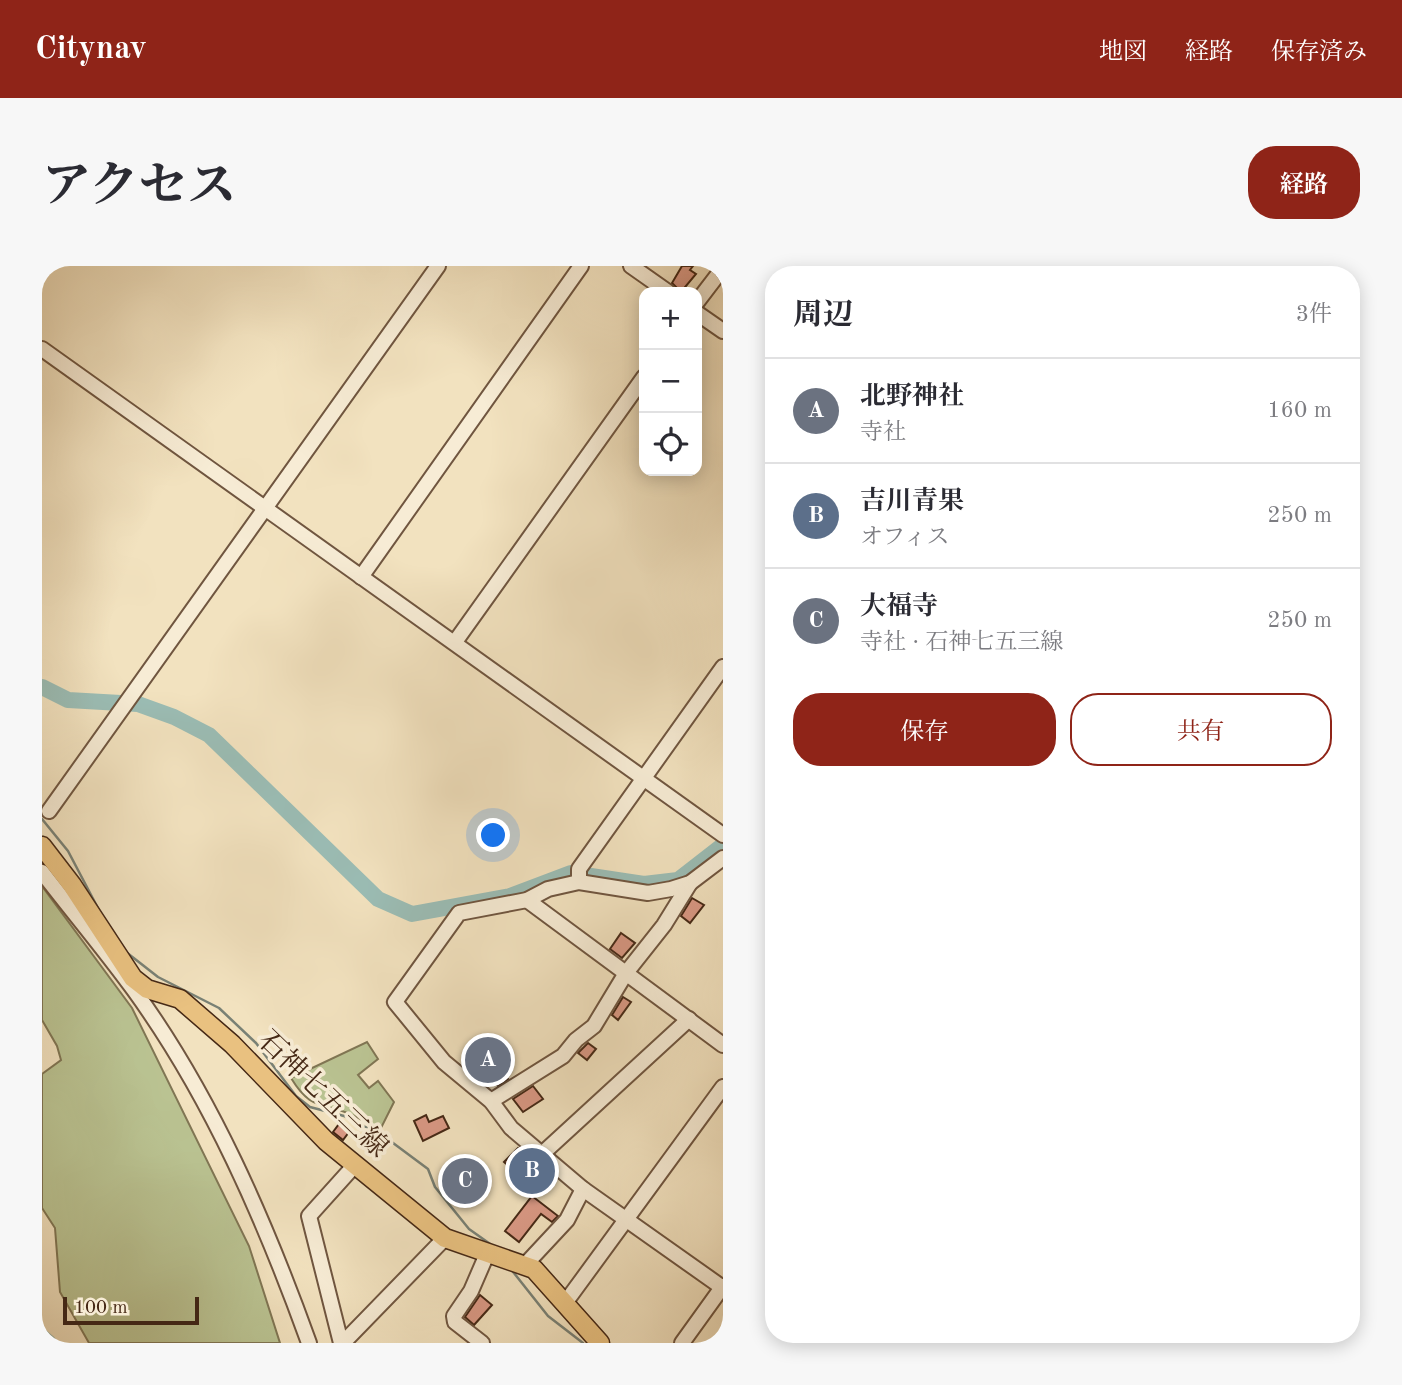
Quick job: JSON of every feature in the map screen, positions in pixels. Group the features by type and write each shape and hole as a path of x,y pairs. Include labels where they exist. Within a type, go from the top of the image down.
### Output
{"main road":[{"name":"石神七五三線","path":"42,846 72,886 132,978 147,989 180,999 190,1007 232,1044 261,1077 354,1166 444,1238 487,1254 526,1264"},
{"path":"526,1264 600,1343"}],"street":[{"path":"50,811 438,266"},
{"path":"361,577 581,266"},
{"path":"631,266 661,287"},
{"path":"702,295 723,268"},
{"path":"702,316 723,331"},
{"path":"42,349 722,833"},
{"path":"455,642 639,384"},
{"path":"579,877 643,779 723,667"},
{"path":"492,1101 563,1056 594,1026 626,973 664,925 690,883 723,858"},
{"path":"42,872 134,990 199,1096 221,1135 270,1242 309,1343"},
{"path":"682,1343 723,1287 583,1189 511,1128 492,1101 444,1062 395,1002 459,913 527,900 579,877 648,893 690,883"},
{"path":"527,900 723,1045"},
{"path":"542,1154 689,1019"},
{"path":"565,1303 723,1087"},
{"path":"342,1343 309,1216 354,1166"},
{"path":"526,1264 567,1220 583,1189"},
{"path":"342,1343 444,1238"},
{"path":"482,1343 455,1322 454,1316 471,1291 487,1254"}],"green space":[{"path":"42,886 132,1008 249,1246 280,1343 89,1343 60,1292 55,1228 42,1208 42,1074 61,1060 57,1046 42,1020"},
{"path":"367,1042 378,1059 358,1075 369,1088 378,1081 394,1102 380,1130 350,1114 310,1100 291,1078"}],"building":[{"path":"682,266 693,266 690,270 696,274 685,287 676,287 672,283"},
{"path":"692,898 704,905 690,923 681,916"},
{"path":"621,933 635,943 622,958 610,949"},
{"path":"623,997 631,1002 618,1020 612,1015"},
{"path":"486,1043 508,1079 498,1086 473,1050"},
{"path":"588,1043 596,1049 587,1060 578,1053"},
{"path":"533,1086 543,1099 523,1112 513,1099"},
{"path":"426,1115 429,1122 443,1116 449,1128 423,1141 414,1121"},
{"path":"339,1124 349,1132 343,1140 333,1132"},
{"path":"518,1148 549,1173 535,1189 504,1162"},
{"path":"469,1170 478,1177 460,1196 451,1186"},
{"path":"532,1196 558,1216 552,1222 541,1214 519,1242 505,1231"},
{"path":"480,1295 492,1305 474,1325 465,1317"}],"waterway":[{"path":"42,687 68,700 138,704 174,717 209,735 378,899 412,914 510,896 571,873 644,884 678,880 723,845"},
{"path":"42,819 68,851 100,912"},
{"path":"126,952 158,977 219,1008 256,1043 296,1096 310,1107 344,1116 385,1137 428,1169 435,1187 469,1229 493,1246"},
{"path":"510,1268 548,1316 583,1343"},
{"path":"42,1337 49,1343"}],"place":[{"name":"北野神社","path":"488,1060"},
{"name":"吉川青果","path":"532,1171"},
{"name":"大福寺","path":"465,1181"}]}
